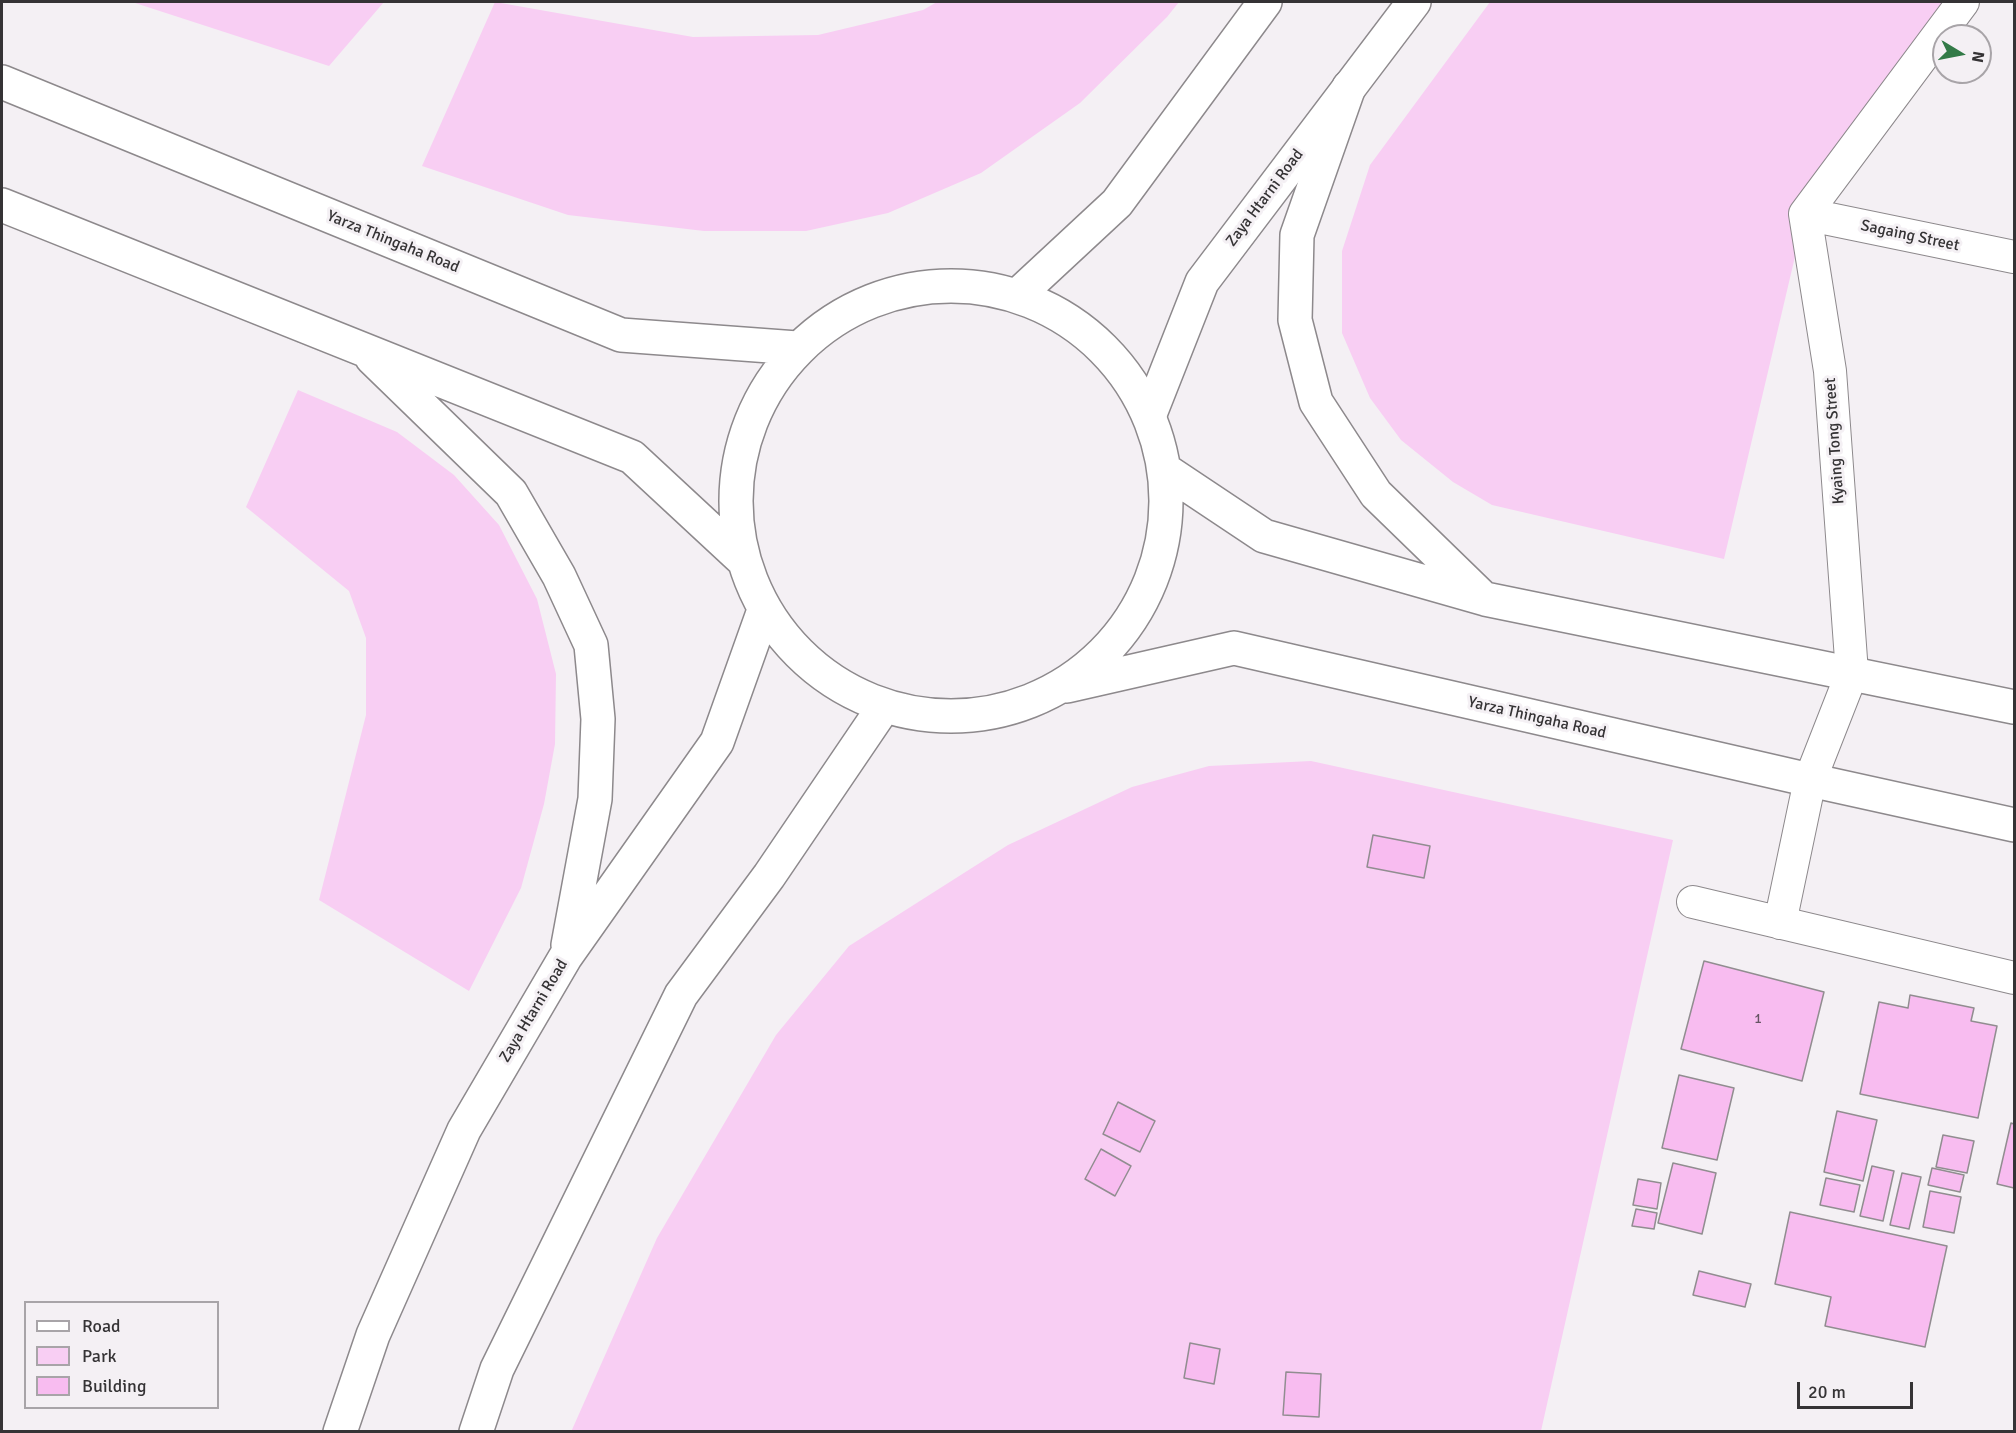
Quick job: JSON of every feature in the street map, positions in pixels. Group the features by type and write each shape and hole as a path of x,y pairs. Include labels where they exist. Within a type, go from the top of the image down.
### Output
{"main road":[{"path":"1019,294 1117,203 1265,2"},
{"name":"Zaya Htarni Road","path":"1150,414 1202,282 1414,2"},
{"name":"Yarza Thingaha Road","path":"2,82 621,335 797,348"},
{"path":"1349,87 1297,235 1295,320 1305,361 1316,402 1376,494 1485,599"},
{"path":"2,205 632,457 742,560"},
{"path":"960,283 1019,294 1074,321 1118,362 1150,414 1165,470 1165,534 1145,595 1109,648 1060,688 1004,711 943,718 883,708 836,685 795,652 764,610 742,560 735,484 754,411 797,348 844,311 900,289 960,283"},
{"path":"359,347 511,493 559,576 591,645 598,719 595,799 566,956"},
{"path":"1165,470 1264,536 1485,599 2014,707"},
{"name":"Zaya Htarni Road","path":"340,1431 373,1335 464,1130 566,956 717,742 764,610"},
{"name":"Yarza Thingaha Road","path":"1060,688 1234,648 2014,825"},
{"path":"476,1431 497,1369 681,995 769,876 883,708"}],"street":[{"path":"1805,214 1963,2"},
{"name":"Sagaing Street","path":"1805,214 2014,257"},
{"name":"Kyaing Tong Street","path":"1780,922 1810,780 1852,673 1830,371 1805,214"},
{"path":"1693,902 2014,978"}],"green space":[{"path":"132,2 384,2 329,66"},
{"path":"495,2 693,37 818,35 923,10 937,2 1179,2 1167,17 1080,103 981,173 888,213 806,231 704,231 568,215 422,166"},
{"path":"1490,2 1948,2 1805,214 1724,559 1492,505 1453,482 1401,440 1370,398 1342,333 1342,251 1370,165"},
{"path":"298,390 397,432 454,475 499,525 537,599 556,674 555,744 544,804 521,888 469,991 319,900 366,715 366,638 349,591 246,507"},
{"path":"1311,761 1673,840 1541,1431 571,1432 657,1238 776,1035 849,946 1008,845 1132,787 1209,766"}],"building":[{"path":"1373,835 1430,846 1424,878 1367,867"},
{"path":"1704,961 1824,992 1802,1081 1681,1049"},
{"path":"1910,995 1974,1008 1971,1021 1997,1026 1978,1118 1860,1094 1879,1002 1908,1008"},
{"path":"1679,1075 1734,1088 1717,1160 1662,1148"},
{"path":"1118,1102 1155,1121 1140,1152 1103,1134"},
{"path":"1837,1111 1877,1120 1863,1181 1824,1172"},
{"path":"2011,1123 2014,1124 2014,1188 1997,1184"},
{"path":"1943,1135 1974,1141 1967,1173 1936,1167"},
{"path":"1101,1149 1131,1166 1115,1196 1085,1179"},
{"path":"1673,1163 1716,1173 1702,1234 1658,1223"},
{"path":"1872,1166 1894,1171 1883,1221 1860,1216"},
{"path":"1932,1168 1964,1175 1960,1192 1928,1185"},
{"path":"1902,1173 1921,1177 1909,1229 1890,1225"},
{"path":"1826,1178 1860,1185 1854,1212 1820,1205"},
{"path":"1638,1179 1661,1183 1657,1209 1633,1205"},
{"path":"1930,1191 1961,1197 1954,1233 1923,1227"},
{"path":"1636,1209 1657,1213 1654,1229 1632,1226"},
{"path":"1790,1212 1947,1246 1925,1347 1825,1326 1831,1297 1775,1284"},
{"path":"1699,1271 1751,1284 1745,1307 1693,1295"},
{"path":"1190,1343 1220,1349 1214,1384 1184,1378"},
{"path":"1286,1372 1321,1374 1319,1417 1283,1415"}]}
